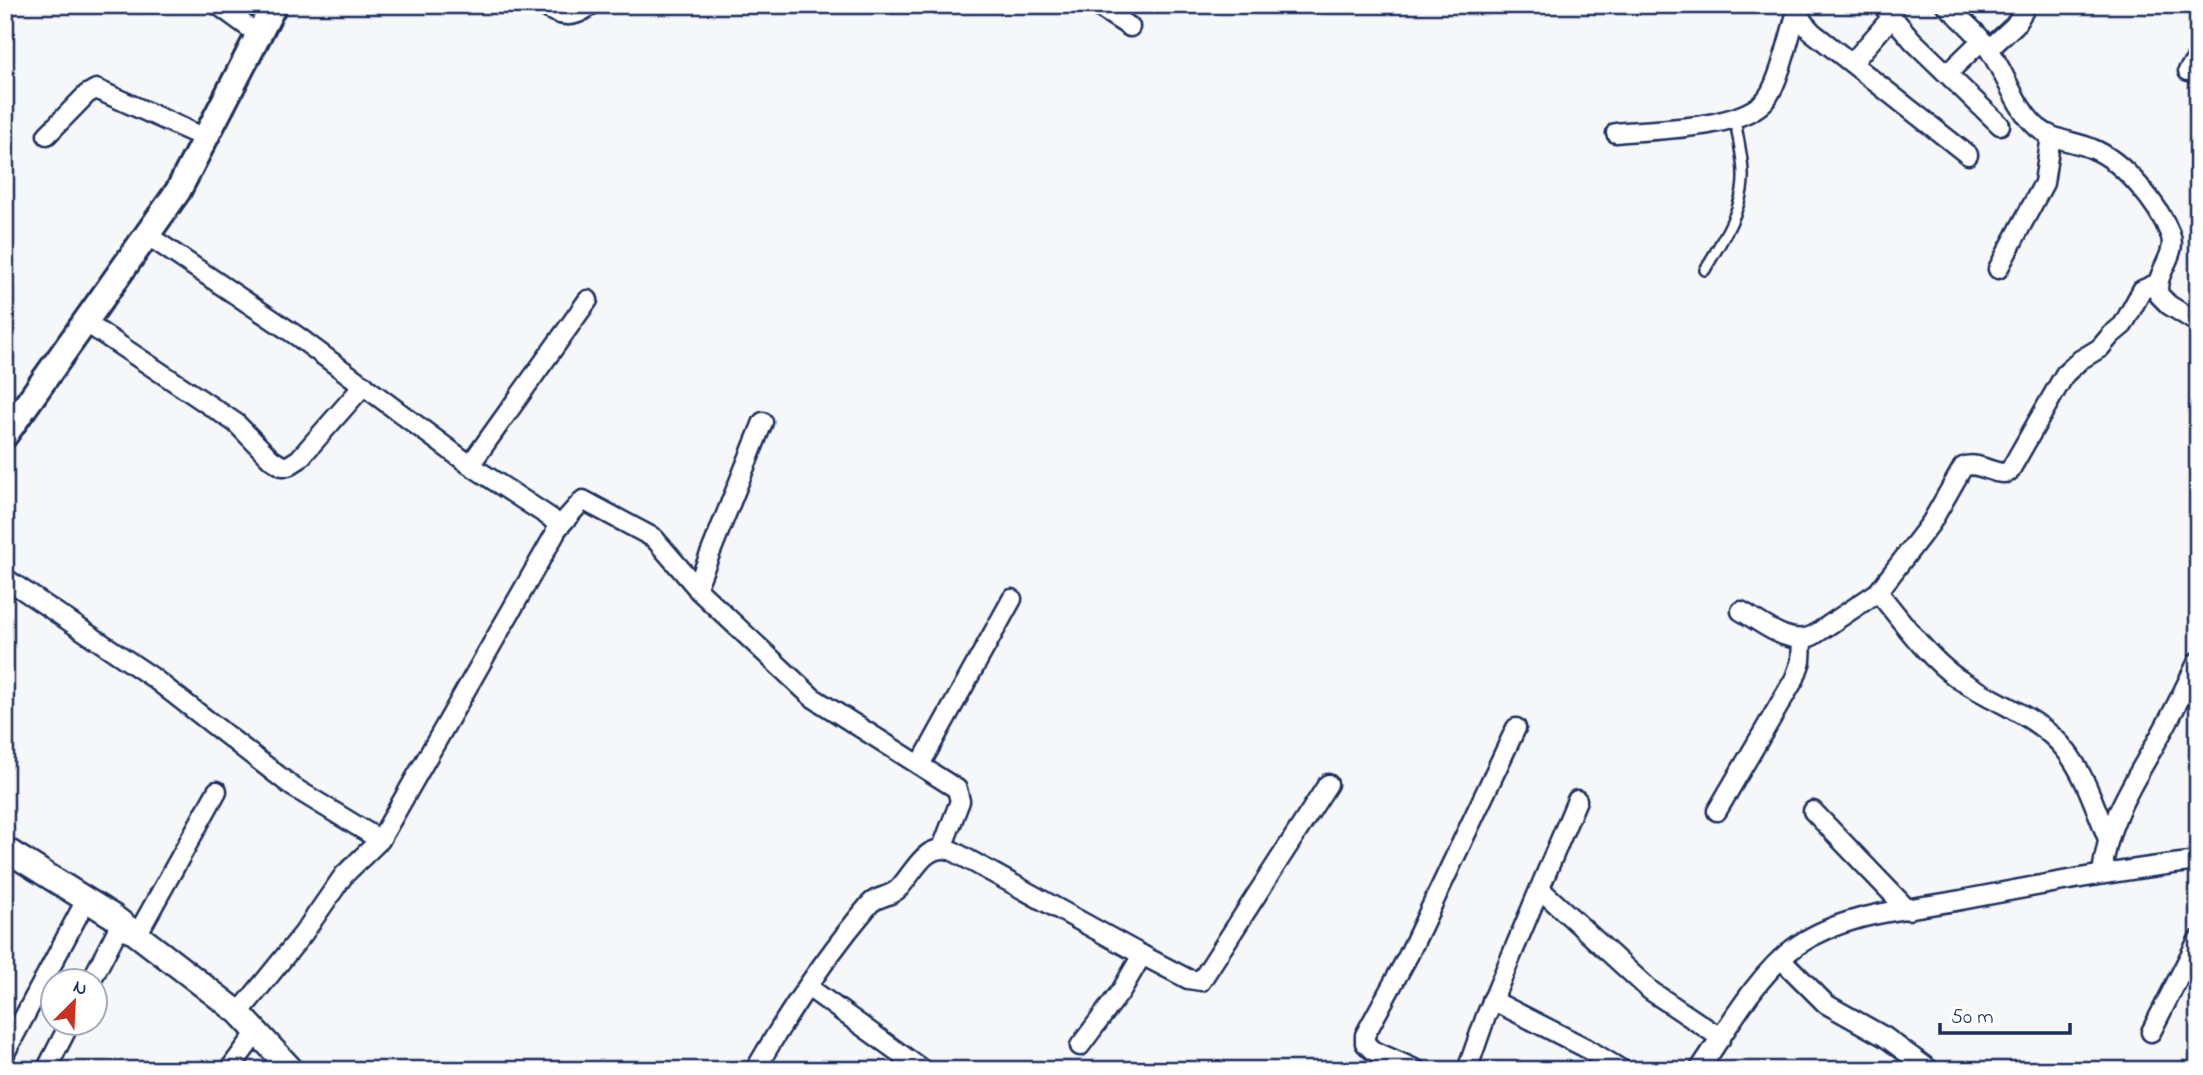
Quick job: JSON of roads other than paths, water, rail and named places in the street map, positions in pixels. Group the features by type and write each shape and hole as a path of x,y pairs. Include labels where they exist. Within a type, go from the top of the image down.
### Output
{"main road":[{"path":"5,435 177,191 274,5"}],"street":[{"path":"218,5 259,35"},
{"path":"542,5 560,15 570,16 581,14 591,5"},
{"path":"1096,5 1129,27"},
{"path":"1946,5 1985,45 2026,114 2038,127 2051,136 2099,151 2136,183 2155,205 2172,242 2158,283 2159,295 2198,323"},
{"path":"1948,73 2015,25 2027,5"},
{"path":"1796,8 1812,32 1968,155"},
{"path":"1616,133 1707,124 1735,119 1754,110 1768,96 1796,8"},
{"path":"1852,63 1887,12 2000,125"},
{"path":"47,135 87,94 96,89 205,138"},
{"path":"1998,269 2044,183 2051,136"},
{"path":"147,235 297,336 470,465 551,518 557,529"},
{"path":"1741,611 1784,635 1802,640 1814,635 1878,592 1931,523 1963,467 1974,465 2003,474 2009,472 2065,374 2080,360 2098,350 2110,335 2123,325 2142,290 2158,283"},
{"path":"470,465 587,300"},
{"path":"85,322 236,423 271,460 282,466 293,464 299,459 364,385"},
{"path":"697,588 763,422"},
{"path":"240,1013 303,934 344,875 380,840 435,748 557,529 583,500 654,538 697,588 812,697 957,789 960,796 942,848"},
{"path":"5,578 152,677 293,787 380,840"},
{"path":"1878,592 1927,650 1954,676 2055,738 2080,772 2108,839"},
{"path":"920,765 1012,599"},
{"path":"1717,811 1795,678 1801,661 1802,640"},
{"path":"2102,874 2108,839 2117,813 2198,661"},
{"path":"1417,1070 1372,1050 1365,1043 1365,1035 1408,956 1516,728"},
{"path":"755,1070 777,1031 870,903 894,893 926,855 936,849 953,851 1142,955 1188,979 1201,981 1328,784"},
{"path":"101,967 129,929 217,791"},
{"path":"1467,1070 1492,1000 1577,800"},
{"path":"1813,811 1908,910"},
{"path":"5,849 129,929 240,1013 292,1070"},
{"path":"1699,1070 1772,967 1796,946 1820,932 1850,921 1908,910 2102,874 2198,861"},
{"path":"1540,889 1651,992 1721,1038"},
{"path":"5,1053 86,900"},
{"path":"2151,1032 2198,940"},
{"path":"1080,1046 1121,991 1142,955"},
{"path":"1782,959 1826,1004 1885,1037 1930,1070"},
{"path":"808,987 923,1070"},
{"path":"1492,1000 1586,1048 1622,1070"},
{"path":"229,1070 257,1032"},
{"path":"46,1070 63,1036"}],"lane":[{"path":"1705,271 1730,225 1742,189 1743,172 1735,119"}]}
